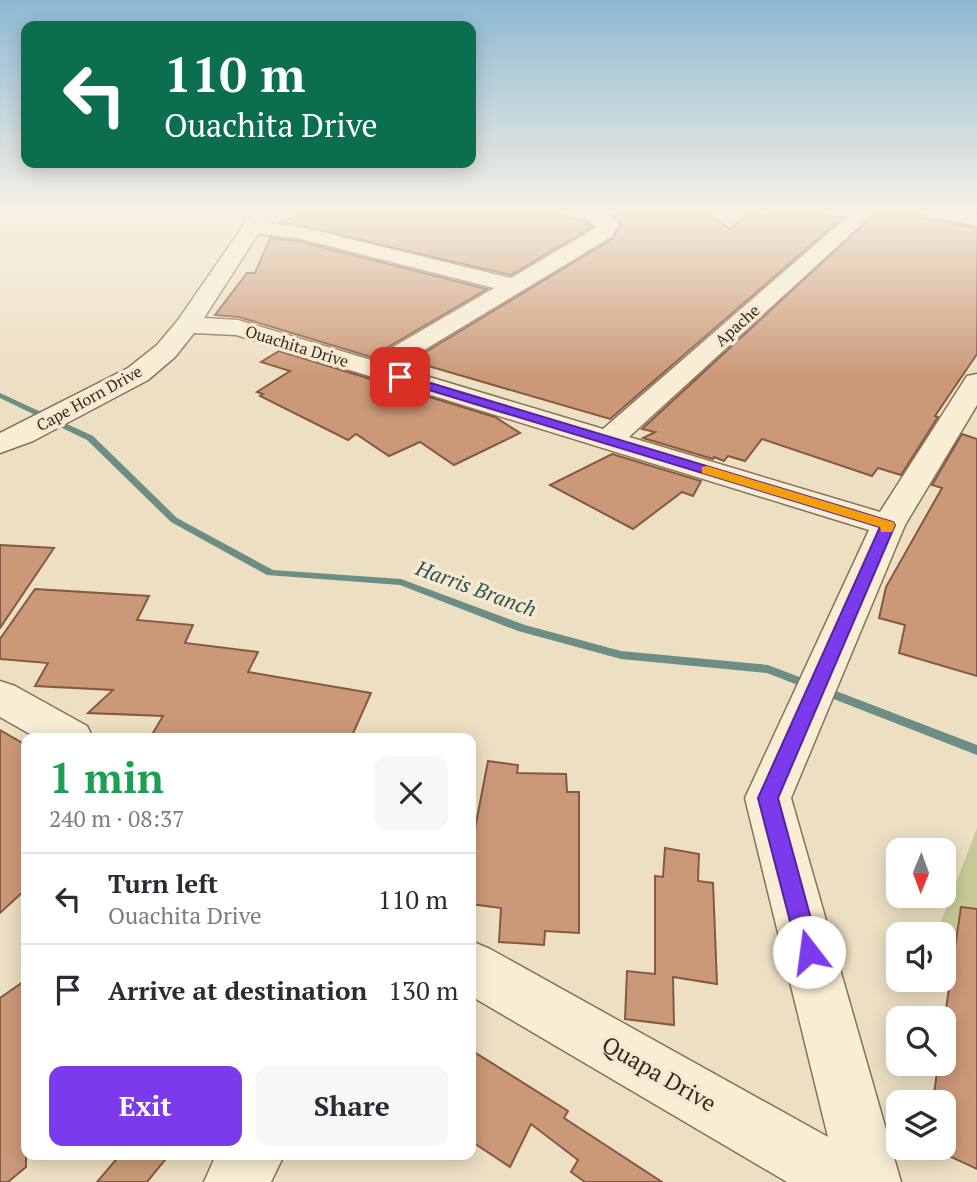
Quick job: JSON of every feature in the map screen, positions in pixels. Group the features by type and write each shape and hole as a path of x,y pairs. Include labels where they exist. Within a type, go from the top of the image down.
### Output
{"street":[{"name":"Cape Horn Drive","path":"11,439 138,374 166,351 187,325 227,265"},
{"path":"430,265 514,286"},
{"path":"374,369 549,265"},
{"name":"Apache","path":"608,440 805,265"},
{"name":"Ouachita Drive","path":"187,325 238,328 888,525"},
{"path":"870,1182 768,798 888,525 977,382"},
{"path":"0,697 63,733"},
{"name":"Quapa Drive","path":"476,970 847,1182"},
{"path":"235,1182 250,1160"}],"green space":[{"path":"977,828 977,941 956,933 956,922 941,922 946,908 956,908 956,883"}],"building":[{"path":"258,265 393,265 487,289 371,357 239,317 215,315 247,273 255,273"},
{"path":"468,265 528,265 511,275"},
{"path":"569,265 788,265 610,419 411,361"},
{"path":"819,265 977,265 977,354 935,416 938,417 901,475 878,468 872,476 762,439 745,461 728,456 724,461 643,438 655,432 642,429"},
{"path":"279,351 495,417 520,433 454,465 420,442 389,456 356,434 348,440 260,396 263,394 257,392 290,371 261,362"},
{"path":"962,434 977,439 977,676 899,653 905,625 879,618 886,587 942,488 932,485"},
{"path":"612,454 701,481 693,496 682,492 633,529 550,485"},
{"path":"0,545 54,548 0,628"},
{"path":"35,589 149,596 137,620 193,625 185,643 258,652 248,672 371,693 353,733 153,733 163,716 88,713 113,690 35,686 48,663 0,659 0,639"},
{"path":"0,730 21,742 21,894 0,913"},
{"path":"488,761 518,765 517,773 566,774 567,792 579,792 579,933 545,931 544,945 499,942 501,908 476,905 476,823"},
{"path":"665,848 699,854 698,881 713,883 717,984 673,977 674,1025 625,1019 627,971 655,974 655,876 663,877"},
{"path":"961,907 977,909 977,1169 956,1159 956,1090 935,1090 936,1076 956,1076 956,1006 946,1006 948,992 956,992 956,941"},
{"path":"21,983 21,1160 26,1160 26,1167 8,1182 0,1182 0,998"},
{"path":"476,1053 568,1111 564,1118 662,1182 585,1182 571,1172 578,1160 531,1124 510,1167 476,1144"},
{"path":"116,1160 165,1160 147,1182 97,1182"}],"waterway":[{"name":"Harris Branch","path":"0,395 90,438 174,520 271,573 401,582 522,628 621,655 768,669 977,750"}],"slow traffic":[{"path":"707,470 888,525 887,529"}],"route":[{"path":"400,377 888,525 768,798 809,952"}]}
